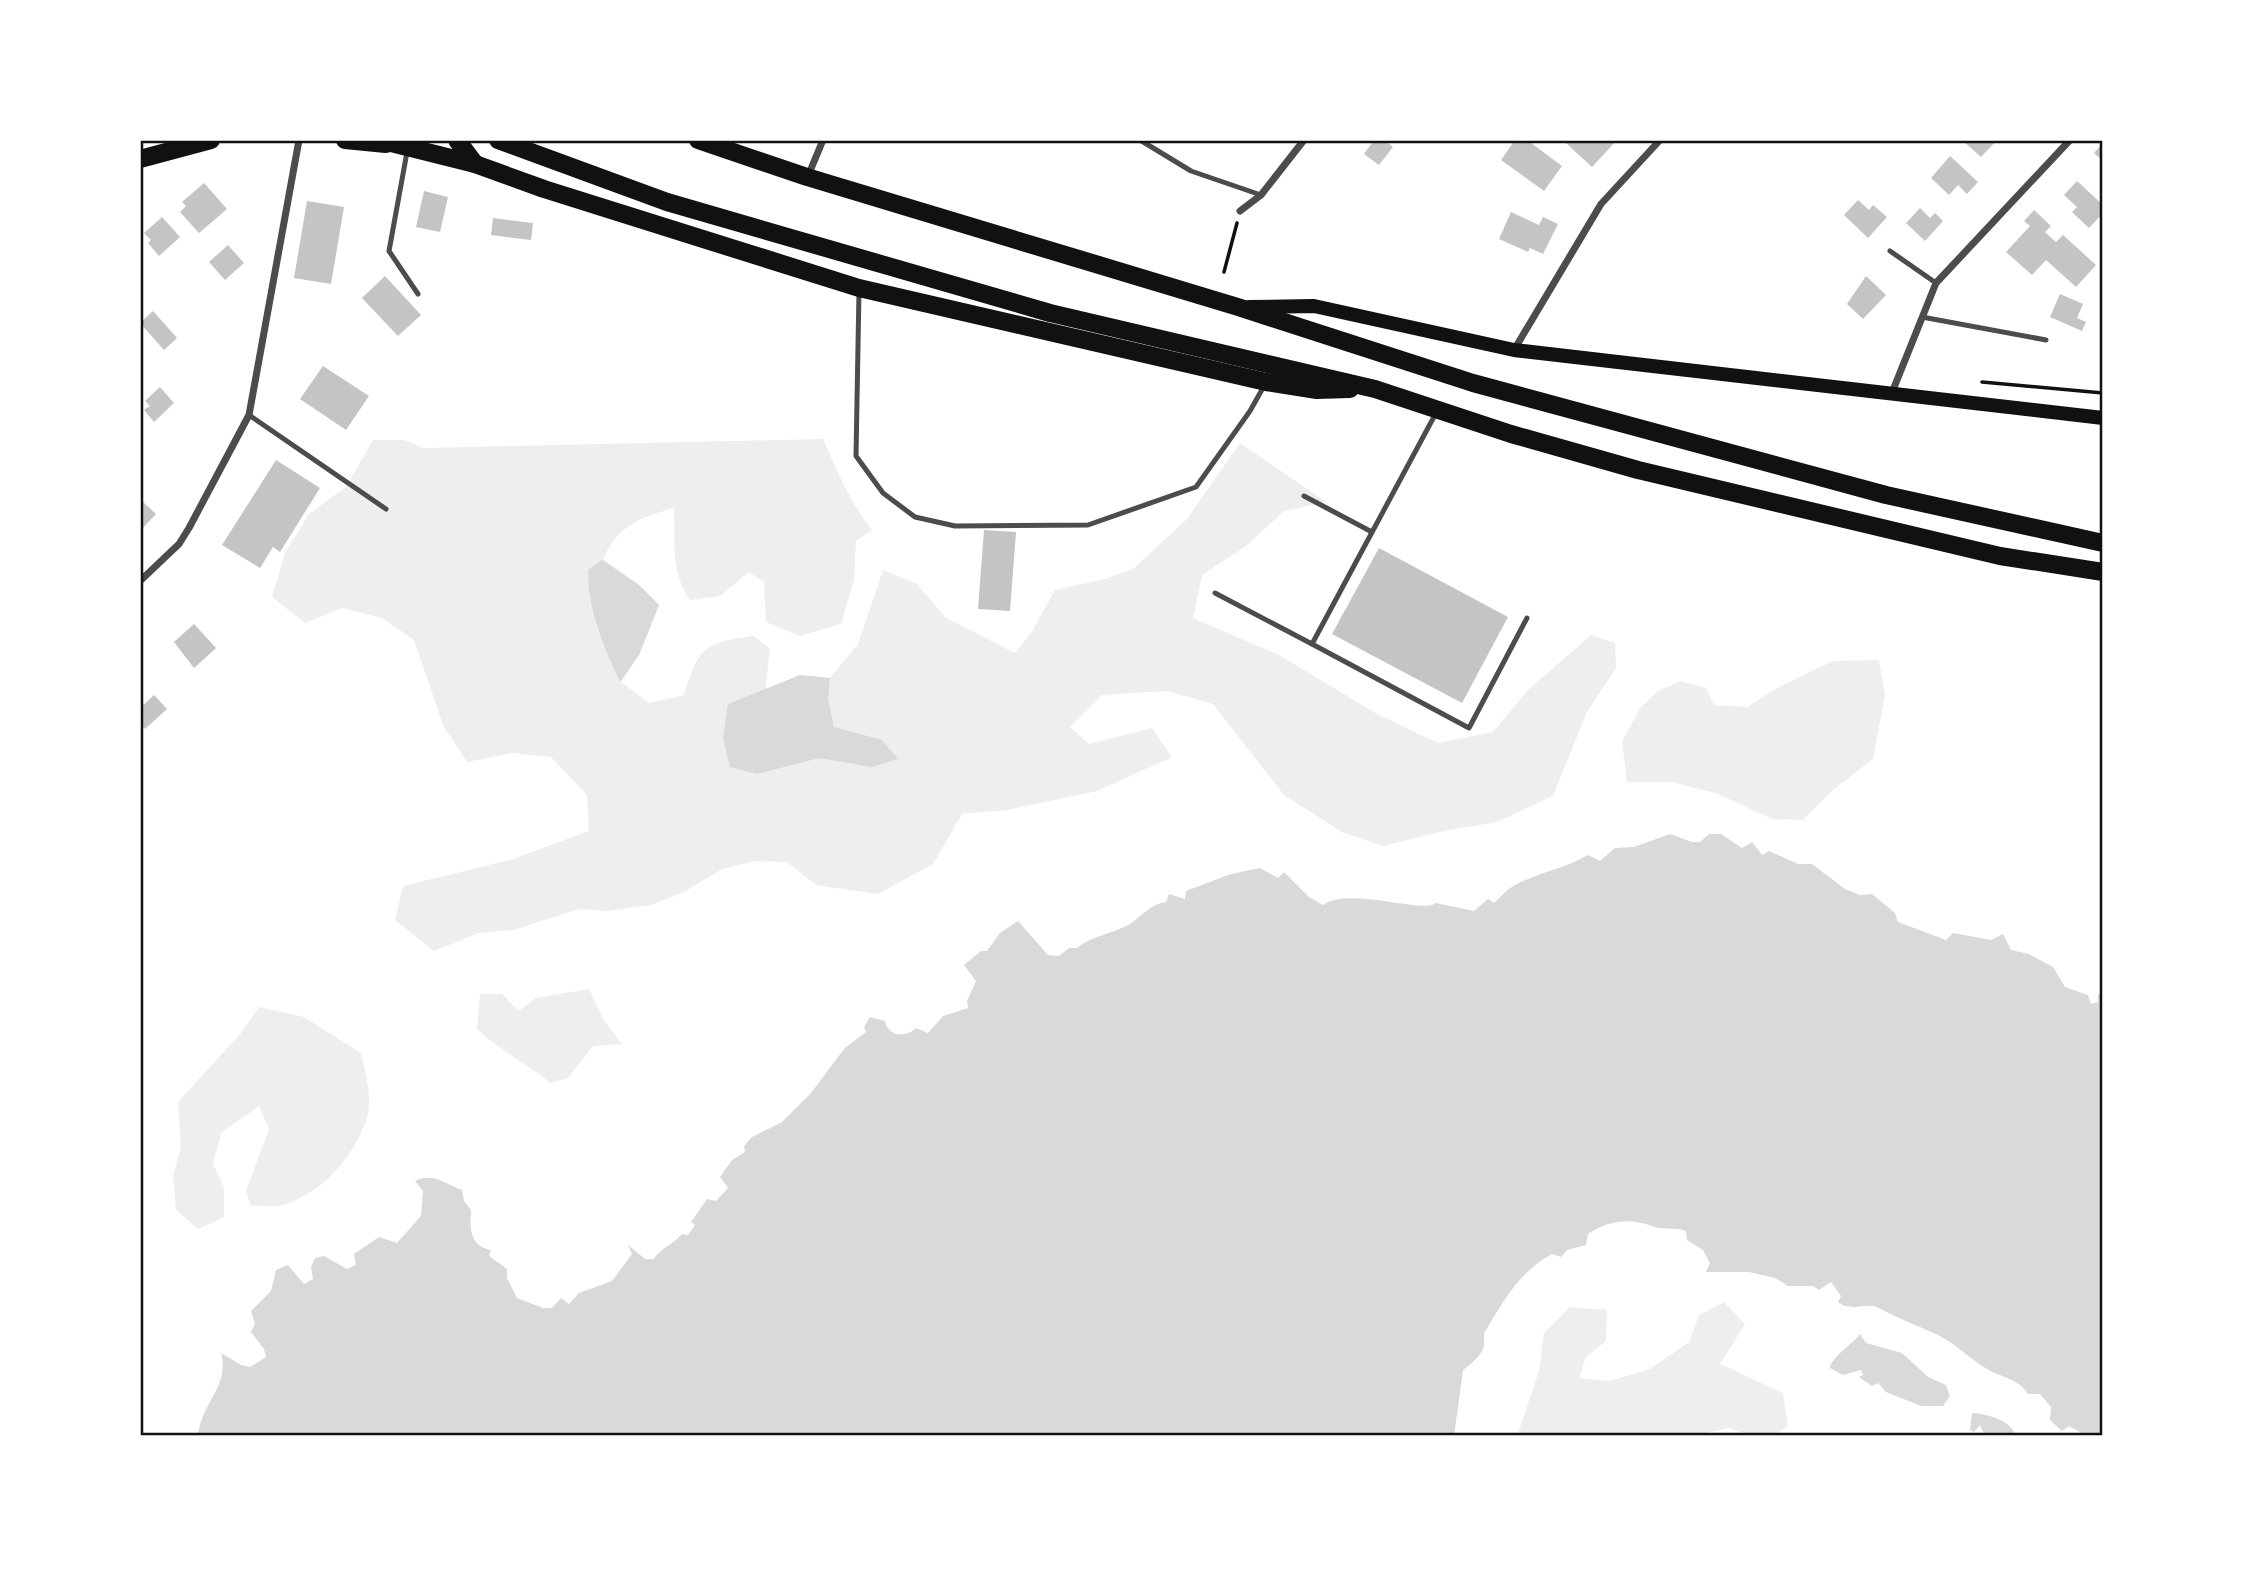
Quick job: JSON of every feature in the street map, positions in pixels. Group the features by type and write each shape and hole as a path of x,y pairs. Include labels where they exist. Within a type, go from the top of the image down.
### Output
{"main road":[{"path":"140,157 156,140"},
{"path":"140,157 211,140"},
{"path":"345,140 382,142 475,164 544,189 859,288 1266,382 1317,390 1375,388"},
{"path":"457,140 475,164"},
{"path":"498,140 667,202 1050,313 1375,388 1511,434 1679,480 2000,556 2103,572"},
{"path":"698,140 807,177 1238,307 1487,386 1886,495 2103,543"},
{"path":"1238,307 1314,306 1514,350 2103,418"}],"street":[{"path":"140,581 173,550 189,528 249,415 299,140"},
{"path":"807,177 823,140"},
{"path":"1240,211 1261,195 1304,140"},
{"path":"1514,350 1601,204 1660,140"},
{"path":"1891,395 1936,284 2070,140"}],"lane":[{"path":"1140,140 1191,171 1261,195"},
{"path":"408,149 389,251 418,294"},
{"path":"1890,251 1936,284"},
{"path":"859,288 856,456 883,494 915,517 955,526 1088,525 1196,487 1250,411 1266,382"},
{"path":"1922,317 2046,340"},
{"path":"1312,644 1437,410"},
{"path":"249,415 386,509"},
{"path":"1304,496 1372,532"},
{"path":"1215,593 1469,728 1527,618"}],"path":[{"path":"1224,272 1240,211"},
{"path":"1982,382 2103,393"}],"shaded area":[{"path":"823,439 851,497 872,530 856,541 854,580 841,624 800,636 766,622 764,582 749,572 720,596 690,600 683,589 676,567 674,508 631,524 609,547 603,559 639,585 659,605 639,655 621,682 649,703 684,695 699,657 713,645 737,638 754,636 770,649 765,691 800,675 830,678 858,644 883,570 917,584 946,618 1015,653 1031,633 1055,590 1105,579 1133,569 1187,519 1240,443 1326,502 1284,511 1246,546 1202,575 1193,618 1279,655 1377,714 1438,743 1493,732 1527,691 1591,635 1615,643 1616,668 1587,712 1553,796 1497,822 1444,831 1383,846 1342,832 1284,795 1213,704 1167,691 1102,695 1070,727 1089,744 1152,728 1172,757 1097,791 1007,810 962,814 933,864 878,894 816,885 787,862 756,861 722,869 684,892 651,905 608,911 579,909 513,930 479,933 434,951 395,920 403,886 510,860 589,831 587,795 551,757 512,753 467,762 443,725 414,640 382,618 342,608 305,623 272,597 285,553 309,514 346,487 373,440 404,440 424,448"},
{"path":"602,560 639,585 659,605 639,655 620,682 602,641 591,600 588,570"},
{"path":"1879,660 1885,695 1873,759 1834,789 1803,820 1772,819 1718,794 1672,782 1627,782 1622,742 1640,708 1658,691 1680,681 1706,688 1714,705 1747,707 1777,688 1833,661"},
{"path":"800,675 830,678 828,699 834,727 882,740 898,759 872,767 819,758 757,774 730,767 723,738 728,704"},
{"path":"1670,834 1700,842 1709,834 1721,834 1742,848 1752,842 1762,855 1769,851 1798,864 1812,864 1845,889 1860,895 1872,894 1895,913 1898,922 1946,940 1953,933 1991,940 2003,934 2011,950 2029,954 2053,967 2065,987 2088,995 2091,1004 2098,1002 2098,994 2103,994 2103,1436 2087,1436 2069,1426 2062,1431 2050,1420 2051,1407 2040,1394 2028,1394 2019,1385 1987,1369 1945,1339 1879,1308 1843,1305 1838,1302 1841,1296 1831,1282 1819,1290 1813,1286 1788,1286 1775,1278 1749,1272 1706,1272 1710,1263 1703,1250 1687,1240 1686,1231 1628,1221 1596,1229 1588,1234 1586,1245 1567,1250 1561,1257 1552,1254 1531,1269 1514,1287 1485,1332 1481,1353 1463,1370 1454,1436 198,1436 204,1413 222,1376 221,1353 241,1365 250,1367 266,1357 264,1349 251,1332 255,1324 251,1311 271,1291 276,1270 288,1265 304,1284 313,1279 311,1267 315,1258 324,1256 347,1269 356,1265 354,1254 379,1237 397,1243 421,1216 423,1191 415,1181 434,1178 462,1190 464,1201 471,1210 472,1235 478,1244 491,1250 489,1256 507,1269 507,1278 517,1298 543,1308 552,1308 561,1298 569,1304 579,1293 612,1281 632,1254 628,1245 645,1259 654,1259 682,1234 688,1235 695,1225 691,1222 707,1199 716,1201 728,1188 720,1177 732,1160 745,1152 744,1146 752,1137 782,1122 811,1093 844,1049 866,1032 864,1027 870,1017 885,1021 893,1033 903,1034 916,1028 928,1033 943,1016 968,1008 967,1001 976,981 964,965 981,951 987,951 1000,933 1018,921 1048,955 1059,956 1069,948 1077,948 1126,926 1152,907 1166,902 1169,894 1185,899 1186,891 1231,874 1260,868 1278,878 1284,872 1309,897 1323,905 1349,898 1416,905 1436,903 1474,911 1488,899 1494,903 1515,885 1588,855 1600,861 1615,848 1634,847"},
{"path":"589,989 605,1022 622,1044 593,1046 568,1078 551,1083 477,1029 480,994 502,994 519,1011 536,998"},
{"path":"259,1007 304,1017 361,1053 369,1094 367,1118 362,1132 345,1159 311,1192 283,1205 251,1206 246,1191 269,1129 259,1106 221,1133 213,1164 224,1188 224,1217 198,1229 176,1210 173,1175 181,1148 178,1102 241,1033"},
{"path":"1724,1302 1745,1324 1720,1364 1783,1393 1788,1426 1773,1436 1752,1436 1729,1428 1691,1436 1517,1436 1539,1371 1544,1333 1570,1307 1607,1310 1606,1341 1586,1357 1579,1378 1610,1381 1650,1369 1689,1342 1699,1315"},
{"path":"1860,1334 1866,1343 1902,1353 1928,1377 1946,1385 1950,1396 1943,1406 1921,1406 1886,1392 1878,1383 1872,1386 1859,1377 1863,1375 1861,1370 1843,1375 1830,1368 1834,1359"},
{"path":"1972,1413 1991,1416 2004,1422 2016,1436 1985,1436 1980,1425 1974,1432 1970,1430"}],"building":[{"path":"1374,140 1384,140 1393,147 1379,165 1364,154"},
{"path":"1515,140 1527,140 1562,166 1544,191 1501,160"},
{"path":"1568,140 1617,140 1592,167 1566,143"},
{"path":"1962,140 1997,140 1981,157"},
{"path":"2103,143 2103,161 2094,153"},
{"path":"1950,156 1978,182 1967,194 1958,185 1949,195 1931,178"},
{"path":"2077,181 2103,205 2103,213 2089,228 2072,212 2077,207 2064,195"},
{"path":"204,183 227,209 199,233 180,212 186,206 182,202"},
{"path":"424,191 448,197 440,232 416,227"},
{"path":"1858,200 1869,210 1873,205 1887,217 1868,238 1844,215"},
{"path":"307,201 344,207 331,284 294,278"},
{"path":"1920,208 1930,218 1935,213 1943,221 1925,241 1906,223"},
{"path":"2034,210 2051,226 2045,232 2056,242 2063,235 2096,265 2076,287 2046,260 2032,275 2006,252 2030,226 2024,221"},
{"path":"1511,212 1539,225 1543,217 1558,224 1543,254 1530,248 1528,252 1499,239"},
{"path":"162,217 180,237 159,256 148,243 151,240 144,233"},
{"path":"493,218 533,223 531,240 491,235"},
{"path":"228,245 244,263 225,280 209,262"},
{"path":"385,276 421,315 398,336 362,298"},
{"path":"1866,276 1886,295 1863,319 1847,304"},
{"path":"2060,294 2083,304 2077,318 2086,322 2082,331 2050,317"},
{"path":"153,311 177,338 164,350 140,323"},
{"path":"323,366 369,396 346,430 300,399"},
{"path":"160,387 174,403 154,422 144,410 150,406 145,401"},
{"path":"276,460 320,488 280,552 273,547 260,568 222,545"},
{"path":"143,502 156,514 140,531 140,505"},
{"path":"984,530 1016,532 1010,611 978,609"},
{"path":"1379,548 1508,617 1462,703 1332,634"},
{"path":"194,624 216,648 194,668 174,642"},
{"path":"154,695 167,709 145,729 140,723 140,708"}]}
